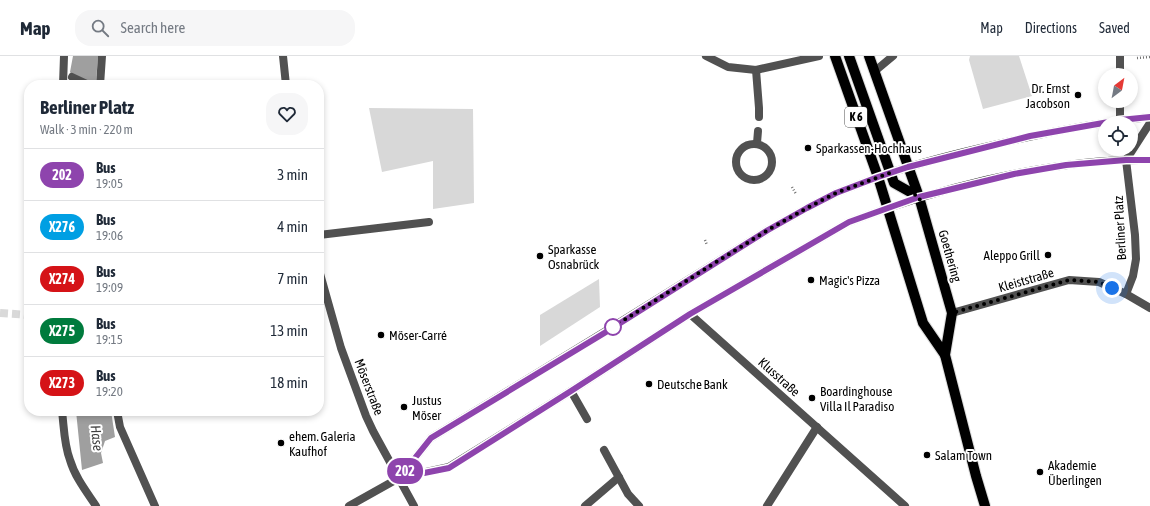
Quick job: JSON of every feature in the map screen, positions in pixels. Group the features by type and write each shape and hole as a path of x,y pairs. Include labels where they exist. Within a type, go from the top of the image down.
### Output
{"main road":[{"name":"K 6","path":"835,56 888,208"},
{"path":"849,56 894,183 919,197"},
{"name":"Goethering","path":"869,56 919,197 952,313 945,355"},
{"path":"1138,118 1150,117"},
{"path":"878,177 908,167 1030,136 1098,124"},
{"path":"888,208 919,197 1014,174 1066,165 1150,159"},
{"name":"Goethering","path":"888,208 923,323 945,355 985,506"}],"street":[{"path":"63,80 64,56"},
{"path":"100,80 102,56"},
{"path":"283,56 285,80"},
{"path":"706,56 728,67 756,70 819,56"},
{"path":"875,71 893,56"},
{"path":"1120,56 1120,68"},
{"path":"756,70 759,117"},
{"path":"72,77 78,80"},
{"path":"1126,160 1150,123"},
{"path":"757,143 758,131"},
{"path":"757,143 770,151 773,163 768,175 763,179 750,180 744,178 737,168 737,155 745,146 757,143"},
{"name":"Berliner Platz","path":"1126,160 1135,235 1136,259 1133,276 1126,294"},
{"path":"399,478 431,438 606,332 768,230 836,193 878,177"},
{"path":"349,506 399,478 449,468 690,314 849,222 888,208"},
{"path":"324,234 429,222"},
{"name":"Kleiststraße","path":"952,313 1069,280 1099,282 1126,294 1150,308"},
{"name":"Möserstraße","path":"324,287 342,348 366,416 414,506"},
{"name":"Klusstraße","path":"690,314 905,506"},
{"path":"571,391 587,419"},
{"path":"63,416 70,461 79,479 96,506"},
{"path":"118,416 120,427 155,506"},
{"path":"766,506 817,427"},
{"path":"604,450 628,494 639,506"},
{"path":"585,506 619,477"}],"path":[{"path":"1137,58 1150,57"},
{"path":"792,187 796,194"},
{"path":"705,240 708,245"}],"shaded area":[{"path":"970,56 1019,56 1032,96 983,109 969,60"},
{"path":"369,108 473,109 474,203 433,209 433,161 382,172"},
{"path":"599,279 600,307 540,346 540,315"}],"water":[{"path":"73,56 98,56 96,80 70,80 72,75 70,72"},
{"name":"Hase","path":"77,416 112,416 115,437 105,441 101,453 103,463 82,470"}],"tunnel":[{"path":"0,313 24,315"}],"bus line":[{"name":"202","path":"1150,117 1120,120 1030,136 951,155 908,167 836,193 768,230 606,332 431,438 399,478 449,468 690,314 849,222 919,197 1014,174 1066,165 1126,160 1150,160"}],"place":[{"name":"Dr. Ernst Jacobson","path":"1078,95"},
{"name":"Sparkassen-Hochhaus","path":"808,148"},
{"name":"Aleppo Grill","path":"1048,255"},
{"name":"Sparkasse Osnabrück","path":"540,256"},
{"name":"Magic's Pizza","path":"811,280"},
{"name":"Möser-Carré","path":"381,335"},
{"name":"Deutsche Bank","path":"649,384"},
{"name":"Boardinghouse Villa Il Paradiso","path":"812,398"},
{"name":"Justus Möser","path":"404,407"},
{"name":"ehem. Galeria Kaufhof","path":"281,443"},
{"name":"Salam Town","path":"927,455"},
{"name":"Akademie Überlingen","path":"1040,472"}],"route":[{"path":"613,327 768,230 807,208 836,193 890,173 894,183 919,197 952,313 1069,280 1099,282 1112,288"}]}
